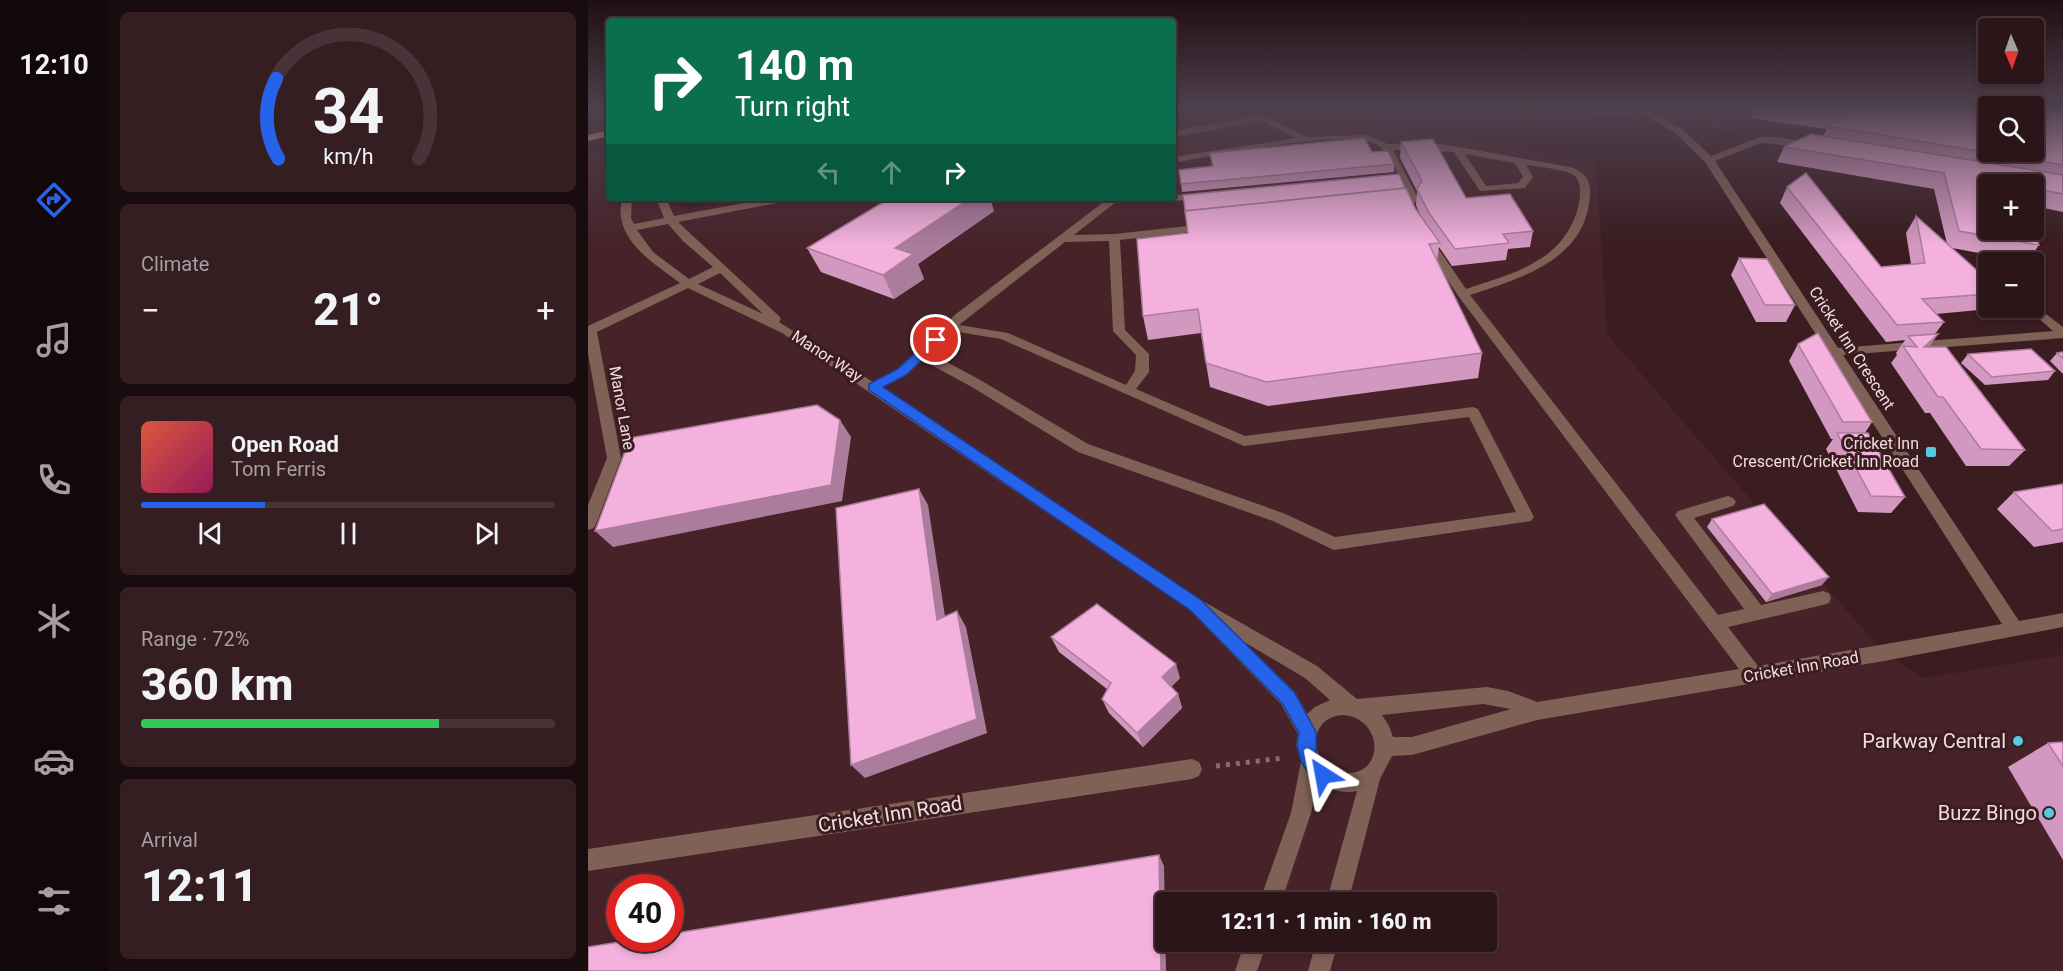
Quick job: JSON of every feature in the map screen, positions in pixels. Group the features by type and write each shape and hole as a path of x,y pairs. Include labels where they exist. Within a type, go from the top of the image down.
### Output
{"street":[{"path":"1176,160 1211,154"},
{"path":"1384,209 1410,209 1413,198 1396,178 1390,154"},
{"path":"1461,154 1479,186 1484,189 1521,186 1528,177 1519,161"},
{"path":"1463,294 1527,270 1551,258 1576,227 1585,201 1586,187 1581,176 1570,170 1482,154"},
{"name":"Cricket Inn Crescent","path":"1704,154 2015,629"},
{"path":"1709,160 1723,154"},
{"path":"1176,200 1213,196"},
{"path":"627,201 626,218 629,228 771,201"},
{"name":"Manor Way","path":"662,201 690,243 721,268 786,330"},
{"path":"874,387 902,372 950,327 1112,201"},
{"path":"1062,239 1114,237 1219,226"},
{"name":"Manor Way","path":"629,228 649,254 689,284 786,330 1195,605 1311,672 1355,707 1369,713 1381,726 1386,747"},
{"path":"1420,230 1463,294 1755,675"},
{"path":"1114,237 1119,331 1143,354 1142,372 1128,391"},
{"path":"589,330 721,268"},
{"path":"1966,270 1978,273"},
{"path":"2044,317 2063,333"},
{"path":"921,354 977,384 1083,448 1278,517 1334,544 1526,517 1473,412 1244,441 1004,336 950,327"},
{"name":"Manor Lane","path":"588,524 614,458 589,330"},
{"path":"1835,352 2063,333"},
{"path":"1728,502 1683,515 1756,612"},
{"path":"1715,623 1823,598"},
{"name":"Manor Way","path":"1195,605 1288,698 1307,732 1306,745 1309,758 1304,802 1274,892"},
{"name":"Cricket Inn Road","path":"1386,747 1412,746 1538,711 2063,620"},
{"name":"Cricket Inn Road","path":"1355,707 1490,696 1538,711"},
{"path":"1307,732 1315,718 1323,712 1335,706 1355,707"},
{"path":"1309,758 1317,770 1334,781 1354,782 1372,773 1382,762 1386,747"},
{"name":"Cricket Inn Road","path":"588,860 1192,769"},
{"path":"1340,892 1372,773"},
{"path":"1246,971 1253,952"},
{"path":"1319,971 1324,952"}],"path":[{"path":"1192,769 1309,758"}],"shaded area":[{"path":"588,154 598,154 606,159 606,201 670,201 690,209 733,201 1176,201 1176,154 1544,154 1596,163 1607,334 1884,653 1923,678 2063,655 2063,971 588,971"}],"building":[{"path":"1210,154 1390,154 1394,164 1181,184 1179,170 1213,166"},
{"path":"1408,154 1442,154 1466,198 1510,194 1533,231 1503,234 1509,243 1455,249 1429,213 1417,189 1422,181"},
{"path":"1829,154 1936,154 2063,175 2063,194 2044,190 2044,174 1978,174 1978,234 1959,231 1944,173"},
{"path":"2044,154 2063,154 2063,165 2044,162"},
{"path":"1806,173 1881,267 1925,263 1916,216 1978,271 1978,295 1922,299 1944,322 1897,325 1787,187"},
{"path":"1399,174 1405,188 1185,211 1183,195"},
{"path":"1406,188 1415,208 1440,243 1429,244 1482,353 1266,382 1206,363 1198,309 1143,316 1137,239 1188,233 1185,211"},
{"path":"885,201 966,201 895,248 913,254 883,275 807,248"},
{"path":"2010,240 2037,240 2039,245"},
{"path":"1739,258 1767,259 1795,305 1765,305"},
{"path":"1818,333 1872,422 1843,422 1798,344"},
{"path":"1938,334 1924,347 1946,347 2025,450 1981,449 1943,397 1938,397 1903,346 1917,347 1908,336"},
{"path":"2031,349 2055,371 1992,377 1968,354"},
{"path":"817,405 840,420 831,485 595,531 630,438"},
{"path":"1837,433 1868,433 1905,497 1871,496"},
{"path":"2063,484 2063,529 2052,531 2014,492"},
{"path":"919,489 937,620 957,611 977,719 851,765 836,508"},
{"path":"1764,504 1829,577 1772,594 1712,519"},
{"path":"1097,604 1176,664 1162,677 1178,694 1137,733 1102,699 1111,683 1051,637"},
{"path":"2063,742 2063,766 2048,743"},
{"path":"1159,855 1160,892 1155,892 1155,952 1161,952 1161,971 588,971 588,947 606,944 606,952 684,952 684,932"}],"place":[{"name":"Cricket Inn Crescent/Cricket Inn Road","path":"1931,452"},
{"name":"Parkway Central","path":"2018,741"},
{"name":"Buzz Bingo","path":"2049,813"}],"route":[{"path":"936,340 902,372 874,387 1195,605 1288,698 1307,732 1308,755 1323,775"}]}
